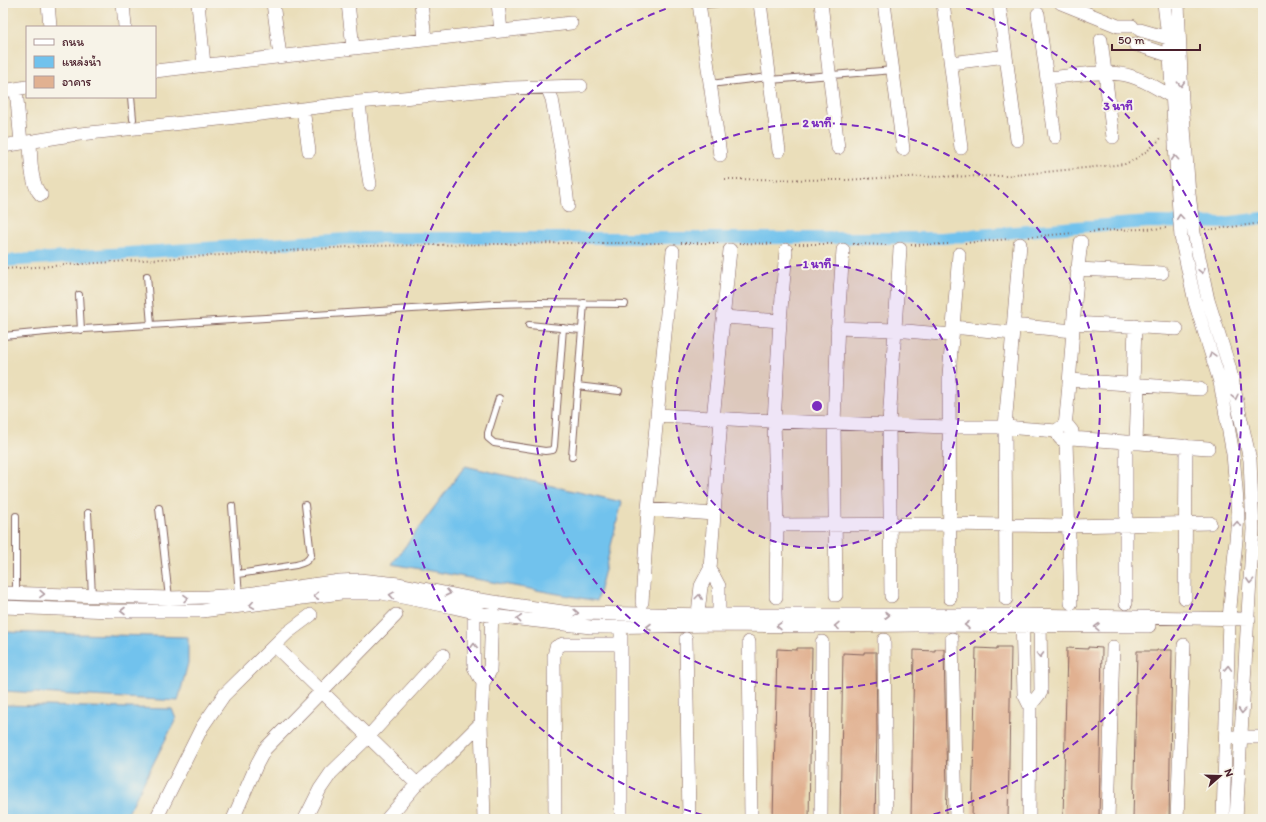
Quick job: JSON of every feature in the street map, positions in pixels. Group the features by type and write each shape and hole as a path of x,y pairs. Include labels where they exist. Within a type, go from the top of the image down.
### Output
{"street":[{"path":"48,3 50,26"},
{"path":"123,3 125,26"},
{"path":"198,3 204,65"},
{"path":"273,3 280,56"},
{"path":"348,3 353,48"},
{"path":"420,3 425,39"},
{"path":"498,3 501,31"},
{"path":"760,3 779,151"},
{"path":"821,3 838,148"},
{"path":"884,3 894,70 903,149"},
{"path":"943,3 961,148"},
{"path":"999,3 1017,140"},
{"path":"1062,3 1130,27 1174,39"},
{"path":"1164,3 1174,39"},
{"path":"1178,3 1174,39 1183,195"},
{"path":"699,4 720,155"},
{"path":"1038,14 1055,137"},
{"path":"156,71 571,23"},
{"path":"1130,27 1132,42 1175,57"},
{"path":"1101,40 1113,136"},
{"path":"951,63 1006,56"},
{"path":"1175,57 1171,96 1174,131 1183,195 1208,300 1229,366 1250,460 1253,529 1236,819"},
{"path":"1047,78 1116,73 1146,82 1171,96"},
{"path":"3,146 78,134 359,102 510,88 581,86"},
{"path":"547,87 552,99 562,155 568,206"},
{"path":"3,91 22,88 25,142 36,190 41,194"},
{"path":"359,102 363,141 370,184"},
{"path":"304,109 309,151"},
{"path":"1192,233 1195,302 1220,382 1227,417 1238,517 1229,622 1223,819"},
{"path":"1071,603 1065,434 1077,270 1081,236"},
{"path":"1006,599 1005,427 1020,240"},
{"path":"642,602 648,509 675,246"},
{"path":"697,621 701,586 710,569 717,419 730,246"},
{"path":"776,597 774,421 786,246"},
{"path":"836,595 834,423 837,328 844,246"},
{"path":"891,596 889,424 900,246"},
{"path":"950,598 948,427 949,375 959,247"},
{"path":"1077,270 1162,273"},
{"path":"724,317 780,322"},
{"path":"837,328 953,331 1136,326 1177,329"},
{"path":"1126,603 1126,525 1136,384 1136,326"},
{"path":"1070,380 1200,389"},
{"path":"658,415 774,421 948,427 1005,427 1131,442 1208,448"},
{"path":"1185,598 1186,446"},
{"path":"1233,462 1250,460"},
{"path":"648,509 713,514"},
{"path":"776,525 949,524 1068,526 1210,523"},
{"path":"710,569 719,586 719,620"},
{"path":"9,593 169,598 239,595 301,586 340,587 382,593 448,606 474,606 492,601 621,620 1248,622"},
{"path":"3,607 112,611 186,611 242,606 291,599 340,587"},
{"path":"484,819 481,723 483,683 490,671 492,601"},
{"path":"474,606 492,616 571,626 621,620"},
{"path":"474,606 474,667 483,683"},
{"path":"156,819 202,727 224,695 287,633 311,615"},
{"path":"233,819 257,764 265,750 396,615"},
{"path":"621,620 621,819"},
{"path":"1022,621 1024,694 1030,706 1029,819"},
{"path":"1030,706 1041,692 1040,621"},
{"path":"686,639 689,819"},
{"path":"952,639 956,819"},
{"path":"884,640 886,819"},
{"path":"749,642 751,819"},
{"path":"821,819 822,642"},
{"path":"555,819 554,656 556,647 562,644 621,644"},
{"path":"1177,819 1184,645"},
{"path":"275,646 417,784"},
{"path":"1108,819 1113,647"},
{"path":"306,819 320,789 331,773 368,737 443,655"},
{"path":"387,819 417,784 440,764 481,723"},
{"path":"1226,737 1263,737"}],"lane":[{"path":"699,4 719,3"},
{"path":"710,84 894,70"},
{"path":"131,98 133,119"},
{"path":"147,276 151,326"},
{"path":"79,295 81,330"},
{"path":"572,457 584,303"},
{"path":"3,336 494,304 625,304"},
{"path":"529,325 581,330"},
{"path":"499,398 488,433 488,438 494,443 545,451 553,450 563,328"},
{"path":"577,386 619,391"},
{"path":"238,574 296,565 309,559 311,555 305,505"},
{"path":"232,506 239,595"},
{"path":"159,508 169,598"},
{"path":"88,513 92,596"},
{"path":"9,593 16,516"}],"path":[{"path":"725,179 845,180 897,176 1005,176 1125,164 1141,156 1154,146 1162,137 1174,131"},
{"path":"1192,233 1263,224"},
{"path":"3,269 364,246 568,243 675,246 959,247 1020,240 1081,236 1115,230 1170,228"}],"water":[{"path":"465,466 622,502 597,601 392,564"},
{"path":"3,632 188,637 188,663 178,701 3,691"},
{"path":"3,705 172,709 176,719 125,819 3,819"}],"building":[{"path":"997,647 1011,647 1008,819 972,819 976,648 997,649"},
{"path":"1088,647 1102,648 1099,819 1063,819 1067,648 1088,649"},
{"path":"797,648 812,648 809,819 773,819 777,649 797,650"},
{"path":"935,649 944,649 947,787 946,819 911,819 914,650 935,651"},
{"path":"1172,650 1169,819 1133,819 1137,651"},
{"path":"864,652 876,652 877,729 875,819 840,819 843,653 864,654"}],"waterway":[{"path":"3,261 363,238 943,238 1151,222 1224,223 1263,218"}]}
